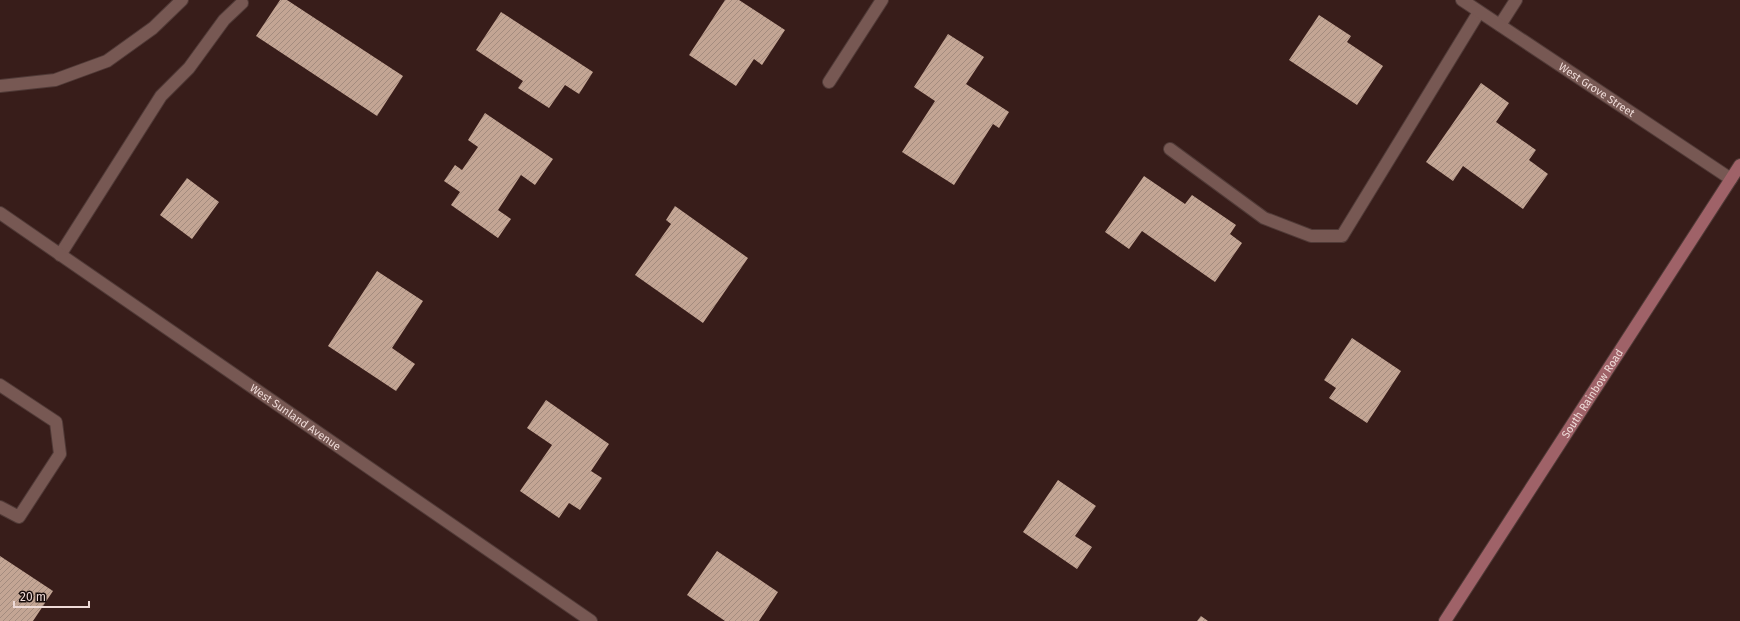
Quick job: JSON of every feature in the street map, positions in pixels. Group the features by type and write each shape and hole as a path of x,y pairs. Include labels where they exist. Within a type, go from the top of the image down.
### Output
{"main road":[{"name":"South Rainbow Road","path":"1445,621 1740,165"}],"street":[{"path":"0,86 55,80 107,61 153,28 182,0"},
{"path":"829,82 882,0"},
{"name":"West Grove Street","path":"1462,0 1731,179"},
{"path":"1500,25 1516,0"},
{"path":"60,255 161,96 189,68 224,20 242,3"},
{"path":"1170,149 1264,218 1311,236 1342,236 1479,12"},
{"name":"West Sunland Avenue","path":"0,213 591,621"},
{"path":"0,385 56,422 60,454 19,517 0,507"}],"building":[{"path":"280,0 287,0 403,76 377,116 256,36"},
{"path":"725,0 739,0 785,30 762,65 754,59 736,86 689,55"},
{"path":"501,12 593,72 579,94 565,85 549,108 518,88 523,81 476,50"},
{"path":"1319,15 1351,36 1347,42 1383,66 1357,105 1289,60"},
{"path":"948,34 984,57 966,84 1009,112 999,128 993,124 954,185 902,152 935,101 914,87"},
{"path":"1481,83 1509,103 1496,122 1536,150 1529,160 1548,174 1523,209 1463,166 1453,181 1426,162"},
{"path":"485,113 553,159 535,185 521,175 498,210 511,219 498,238 451,205 460,192 444,181 455,165 462,170 478,147 468,140"},
{"path":"1144,176 1185,204 1192,195 1236,225 1230,234 1242,243 1215,282 1142,231 1129,249 1105,232"},
{"path":"187,178 219,202 192,239 160,215"},
{"path":"675,206 748,258 703,323 635,275 671,224 666,220"},
{"path":"377,271 423,301 392,348 415,364 396,391 328,346"},
{"path":"1352,338 1401,371 1367,423 1329,398 1336,388 1324,380"},
{"path":"546,400 609,444 591,471 602,478 580,510 569,503 559,518 520,491 552,445 527,428"},
{"path":"1058,480 1096,506 1075,536 1092,547 1077,569 1023,532"},
{"path":"717,551 778,592 759,621 725,621 687,595"},
{"path":"0,556 53,591 33,621 0,621"},
{"path":"1201,616 1208,621 1197,621"}]}
